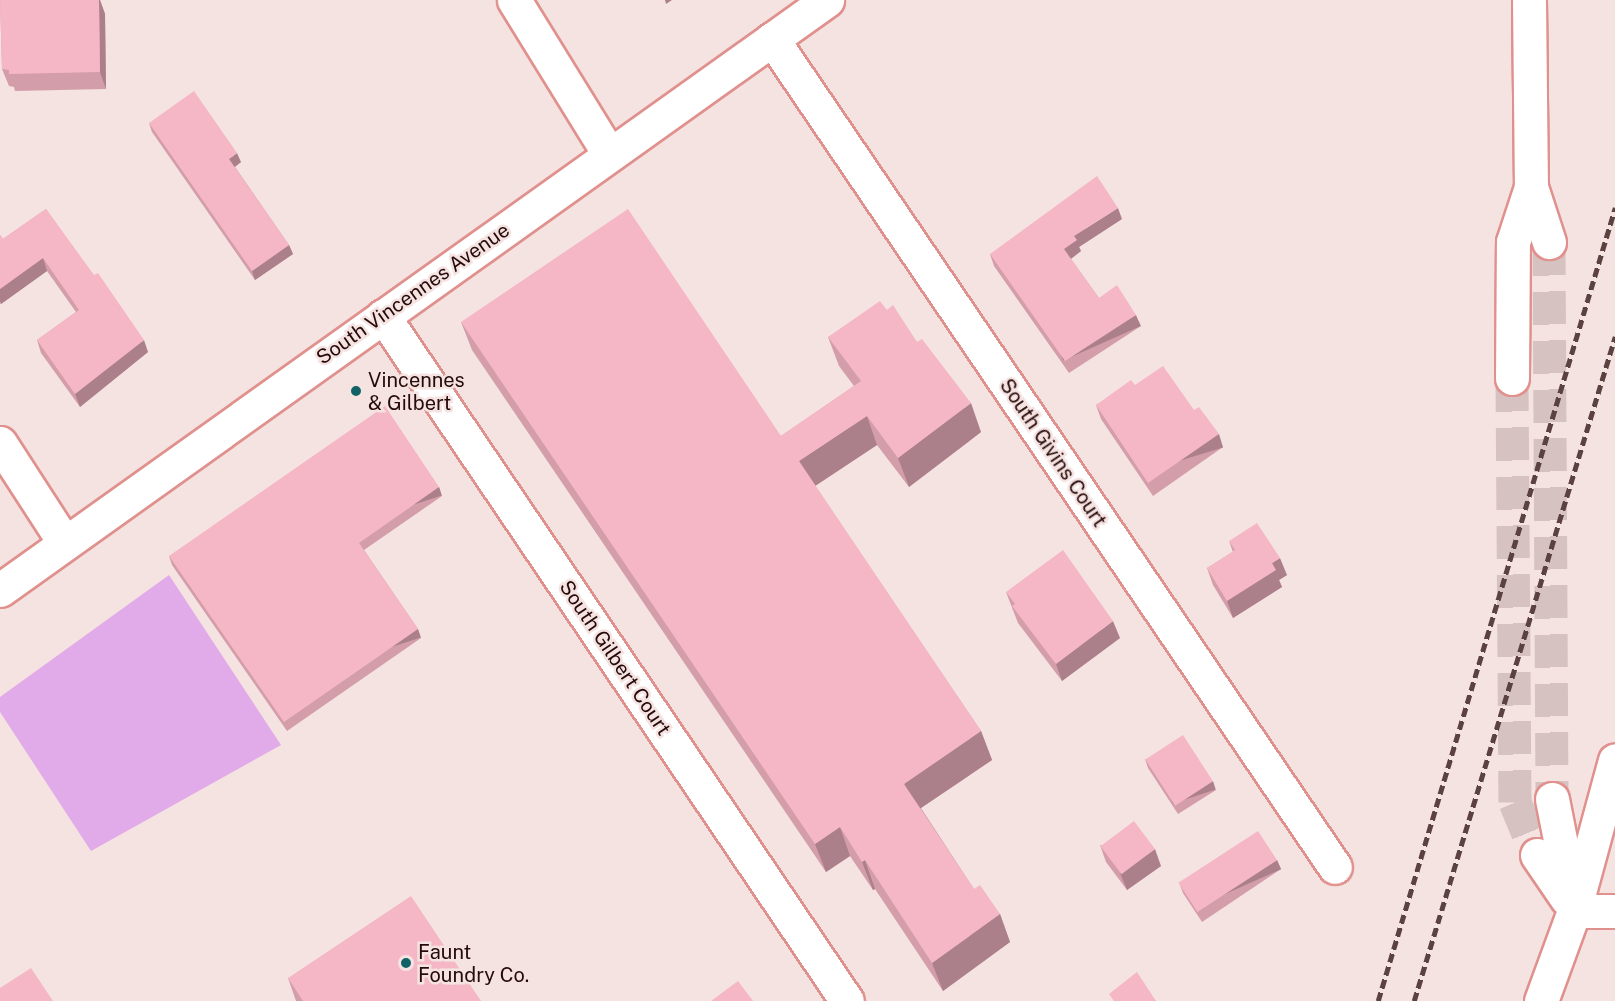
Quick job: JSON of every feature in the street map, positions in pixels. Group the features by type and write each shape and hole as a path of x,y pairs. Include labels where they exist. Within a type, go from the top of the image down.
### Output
{"street":[{"path":"514,0 609,154"},
{"name":"South Vincennes Avenue","path":"0,590 64,542 827,0"},
{"path":"1529,0 1531,187 1549,242"},
{"name":"South Givins Court","path":"772,39 1335,867"},
{"path":"1512,378 1512,242 1531,187"},
{"name":"South Gilbert Court","path":"382,316 847,1001"},
{"path":"0,443 64,542"},
{"path":"1542,1001 1574,911 1615,760"},
{"path":"1552,799 1574,911"},
{"path":"1537,855 1574,911"},
{"path":"1574,911 1615,911"}],"shaded area":[{"path":"169,575 281,745 91,851 0,712 0,697"}],"building":[{"path":"0,0 99,0 100,72 9,74 9,70 2,69"},
{"path":"194,91 237,153 229,159 289,245 252,271 149,123"},
{"path":"1097,176 1118,208 1074,236 1077,240 1064,249 1099,298 1117,285 1136,315 1065,361 990,254"},
{"path":"46,209 94,275 98,273 144,340 75,394 37,340 79,310 43,258 0,289 0,235 3,239"},
{"path":"628,209 781,436 861,381 828,337 880,301 887,310 893,305 917,342 922,339 971,403 898,458 867,416 799,461 981,731 904,784 974,889 980,885 1000,914 932,963 865,860 862,862 840,827 815,844 461,322"},
{"path":"1163,366 1194,410 1199,407 1219,434 1148,483 1096,405 1131,380 1135,385"},
{"path":"385,406 439,487 359,543 418,629 284,722 169,556"},
{"path":"1257,523 1280,558 1272,563 1276,570 1227,601 1207,568 1235,550 1229,541"},
{"path":"1063,550 1113,621 1056,664 1012,606 1015,604 1006,592"},
{"path":"1183,735 1213,781 1175,806 1145,760"},
{"path":"1134,821 1155,849 1122,874 1100,846"},
{"path":"1258,831 1277,860 1197,912 1178,883"},
{"path":"411,896 481,1001 303,1001 288,978"},
{"path":"31,968 53,1001 0,1001 0,988"},
{"path":"1137,972 1156,1001 1114,1001 1109,994"},
{"path":"738,981 753,1001 711,1001"}],"tunnel":[{"path":"1549,242 1552,799"},
{"path":"1512,378 1515,802 1537,855"}],"railway":[{"path":"1378,1001 1615,208"},
{"path":"1414,1001 1615,337"}],"place":[{"name":"Vincennes & Gilbert","path":"356,391"},
{"name":"Faunt Foundry Co.","path":"406,963"}]}
